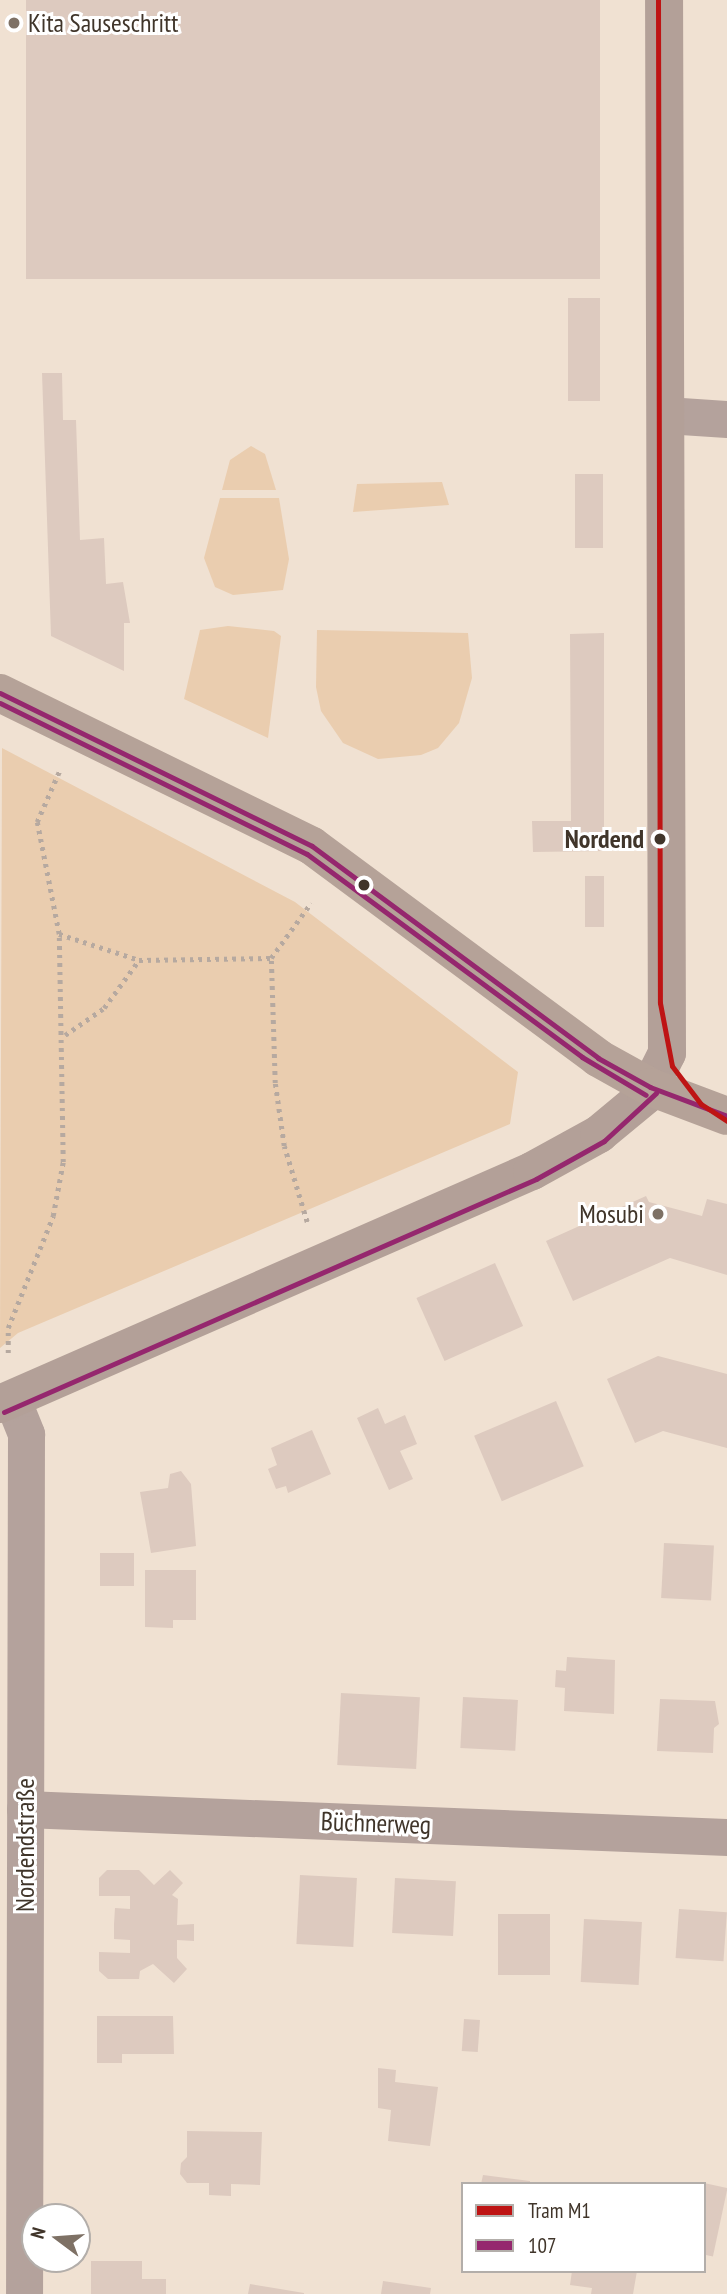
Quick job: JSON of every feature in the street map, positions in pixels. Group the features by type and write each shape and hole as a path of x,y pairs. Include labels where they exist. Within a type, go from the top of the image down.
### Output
{"main road":[{"path":"0,693 312,846 587,1051 650,1087 727,1116"}],"street":[{"path":"6,1401 532,1171 599,1134 650,1087 667,1053 664,0"},
{"path":"666,415 727,419"},
{"name":"Nordendstraße","path":"6,1401 26,1434 25,1809 11,2112 23,2294"},
{"name":"Büchnerweg","path":"25,1809 727,1837"}],"path":[{"path":"8,1353 8,1328 53,1216 63,1162 64,1035 59,934 37,822 59,772"},
{"path":"307,1222 289,1170 275,1083 271,958 311,903"},
{"path":"59,934 139,960 271,958"},
{"path":"64,1035 104,1008 139,960"}],"shaded area":[{"path":"251,446 265,454 276,490 222,490 230,460"},
{"path":"442,482 449,505 353,512 357,484"},
{"path":"220,498 279,498 289,559 283,590 233,595 215,587 204,558"},
{"path":"228,626 274,631 281,636 268,738 184,699 200,630"},
{"path":"317,630 468,633 472,678 459,723 438,748 421,755 378,759 343,743 321,711 316,687"},
{"path":"2,748 295,902 518,1072 510,1124 18,1333 0,1348"}],"building":[{"path":"26,0 600,0 600,279 26,279"},
{"path":"568,298 600,298 600,401 568,401"},
{"path":"42,373 62,373 63,420 76,420 80,540 104,538 106,584 123,582 130,623 124,623 124,671 51,636"},
{"path":"575,474 603,474 603,548 575,548"},
{"path":"604,633 604,851 533,852 532,821 571,821 570,634"},
{"path":"585,876 604,876 604,927 585,927"},
{"path":"646,1196 649,1202 702,1216 707,1199 727,1204 727,1275 670,1258 573,1301 546,1241"},
{"path":"495,1263 523,1326 444,1361 416,1298"},
{"path":"658,1356 727,1374 727,1448 663,1431 635,1443 607,1379"},
{"path":"556,1401 584,1466 502,1501 474,1436"},
{"path":"378,1408 385,1424 405,1415 417,1444 400,1451 413,1479 389,1490 357,1418"},
{"path":"312,1430 331,1474 288,1493 286,1486 276,1489 268,1469 277,1465 271,1448"},
{"path":"181,1471 191,1484 196,1546 151,1553 140,1492 168,1488 170,1474"},
{"path":"664,1543 714,1546 711,1601 661,1598"},
{"path":"100,1553 134,1553 134,1586 100,1586"},
{"path":"145,1570 196,1570 196,1620 173,1620 173,1628 145,1627"},
{"path":"567,1657 615,1660 614,1714 564,1711 565,1688 555,1687 556,1670 566,1671"},
{"path":"341,1693 420,1697 416,1769 337,1765"},
{"path":"463,1697 518,1700 515,1751 460,1748"},
{"path":"660,1699 715,1701 719,1724 714,1728 713,1753 657,1751"},
{"path":"107,1870 139,1870 154,1885 170,1870 183,1883 172,1895 178,1899 177,1925 194,1924 194,1941 177,1940 177,1958 187,1969 174,1983 153,1964 140,1971 139,1979 108,1979 99,1971 99,1952 130,1953 130,1940 114,1939 114,1924 115,1908 130,1909 130,1896 99,1896 99,1878"},
{"path":"300,1875 357,1878 353,1947 296,1944"},
{"path":"395,1878 456,1881 453,1936 392,1933"},
{"path":"679,1909 727,1912 723,1961 676,1958"},
{"path":"498,1914 550,1914 550,1975 498,1975"},
{"path":"584,1919 642,1922 639,1985 581,1982"},
{"path":"97,2016 173,2016 174,2054 122,2054 122,2063 97,2063"},
{"path":"464,2019 480,2020 478,2052 462,2051"},
{"path":"378,2068 396,2070 395,2082 438,2087 430,2146 388,2141 391,2110 378,2108"},
{"path":"187,2131 262,2132 260,2185 231,2184 231,2196 209,2195 209,2183 187,2183 180,2174 181,2163 187,2157"},
{"path":"483,2175 530,2181 530,2182 481,2182"},
{"path":"706,2183 727,2188 713,2256 706,2255"},
{"path":"91,2261 142,2261 142,2279 166,2279 166,2294 91,2294"},
{"path":"572,2273 637,2273 633,2294 591,2294 592,2288 570,2285"},
{"path":"383,2281 431,2288 430,2294 381,2294"},
{"path":"250,2284 304,2293 304,2294 248,2294"}],"tram line":[{"name":"M1","path":"658,0 660,1003 672,1066 701,1104 727,1121"}],"transit line":[{"name":"107","path":"0,693 312,846 598,1058 650,1087 727,1116"},
{"path":"0,703 307,854 582,1057 646,1095"},
{"path":"4,1412 536,1179 604,1141 656,1093"}],"place":[{"name":"Kita Sauseschritt","path":"14,23"},
{"name":"Nordend","path":"660,839"},
{"name":"Mosubi","path":"658,1214"}]}
